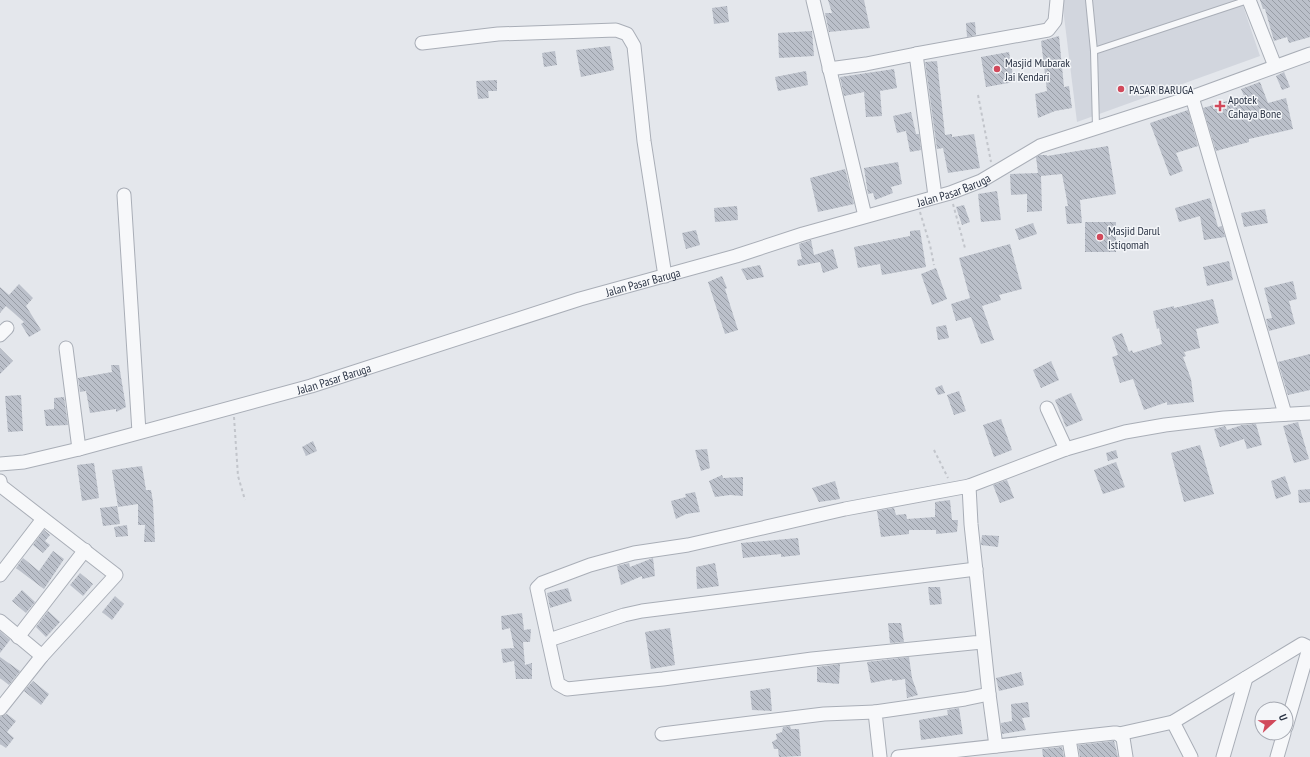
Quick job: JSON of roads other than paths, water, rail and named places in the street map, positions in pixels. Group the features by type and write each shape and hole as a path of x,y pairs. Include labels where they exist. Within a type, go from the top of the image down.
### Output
{"street":[{"path":"813,0 865,216"},
{"path":"829,69 866,64 1048,30 1055,21 1057,0"},
{"path":"1249,0 1275,66"},
{"path":"422,43 498,34 616,30 627,34 634,46 644,140 665,276"},
{"path":"916,54 935,196"},
{"name":"Jalan Pasar Baruga","path":"0,464 24,462 79,449 311,386 580,299 665,276 865,216 950,193 981,181 1040,146 1192,97 1310,54"},
{"path":"1192,97 1285,414"},
{"path":"124,195 139,432"},
{"path":"66,348 79,449"},
{"path":"1047,408 1066,449"},
{"path":"982,642 812,659 663,679 567,689 558,684 537,588 542,583 583,568 634,553 688,545 845,509 954,490 969,486 1066,449 1125,432 1165,424 1310,413"},
{"path":"0,484 116,575 42,656 5,693 0,709"},
{"path":"969,486 982,642 996,746"},
{"path":"0,575 43,519"},
{"path":"18,637 85,550"},
{"path":"548,640 624,615 650,610 976,569"},
{"path":"0,621 42,656"},
{"path":"1119,734 1173,722 1302,644 1310,648 1294,701"},
{"path":"1223,757 1246,678"},
{"path":"662,734 824,714 875,712 989,694"},
{"path":"875,712 880,757"},
{"path":"1173,722 1191,757"},
{"path":"898,757 1114,732 1123,738 1126,757"},
{"path":"1069,738 1072,757"},
{"path":"1277,757 1282,741"}],"lane":[{"path":"1089,0 1094,51 1096,127"},
{"path":"1094,51 1249,0"}],"place":[{"name":"Masjid Mubarak Jai Kendari","path":"997,69"},
{"name":"PASAR BARUGA","path":"1121,89"},
{"name":"Apotek Cahaya Bone","path":"1220,106"},
{"name":"Masjid Darul Istiqomah","path":"1100,237"}]}
